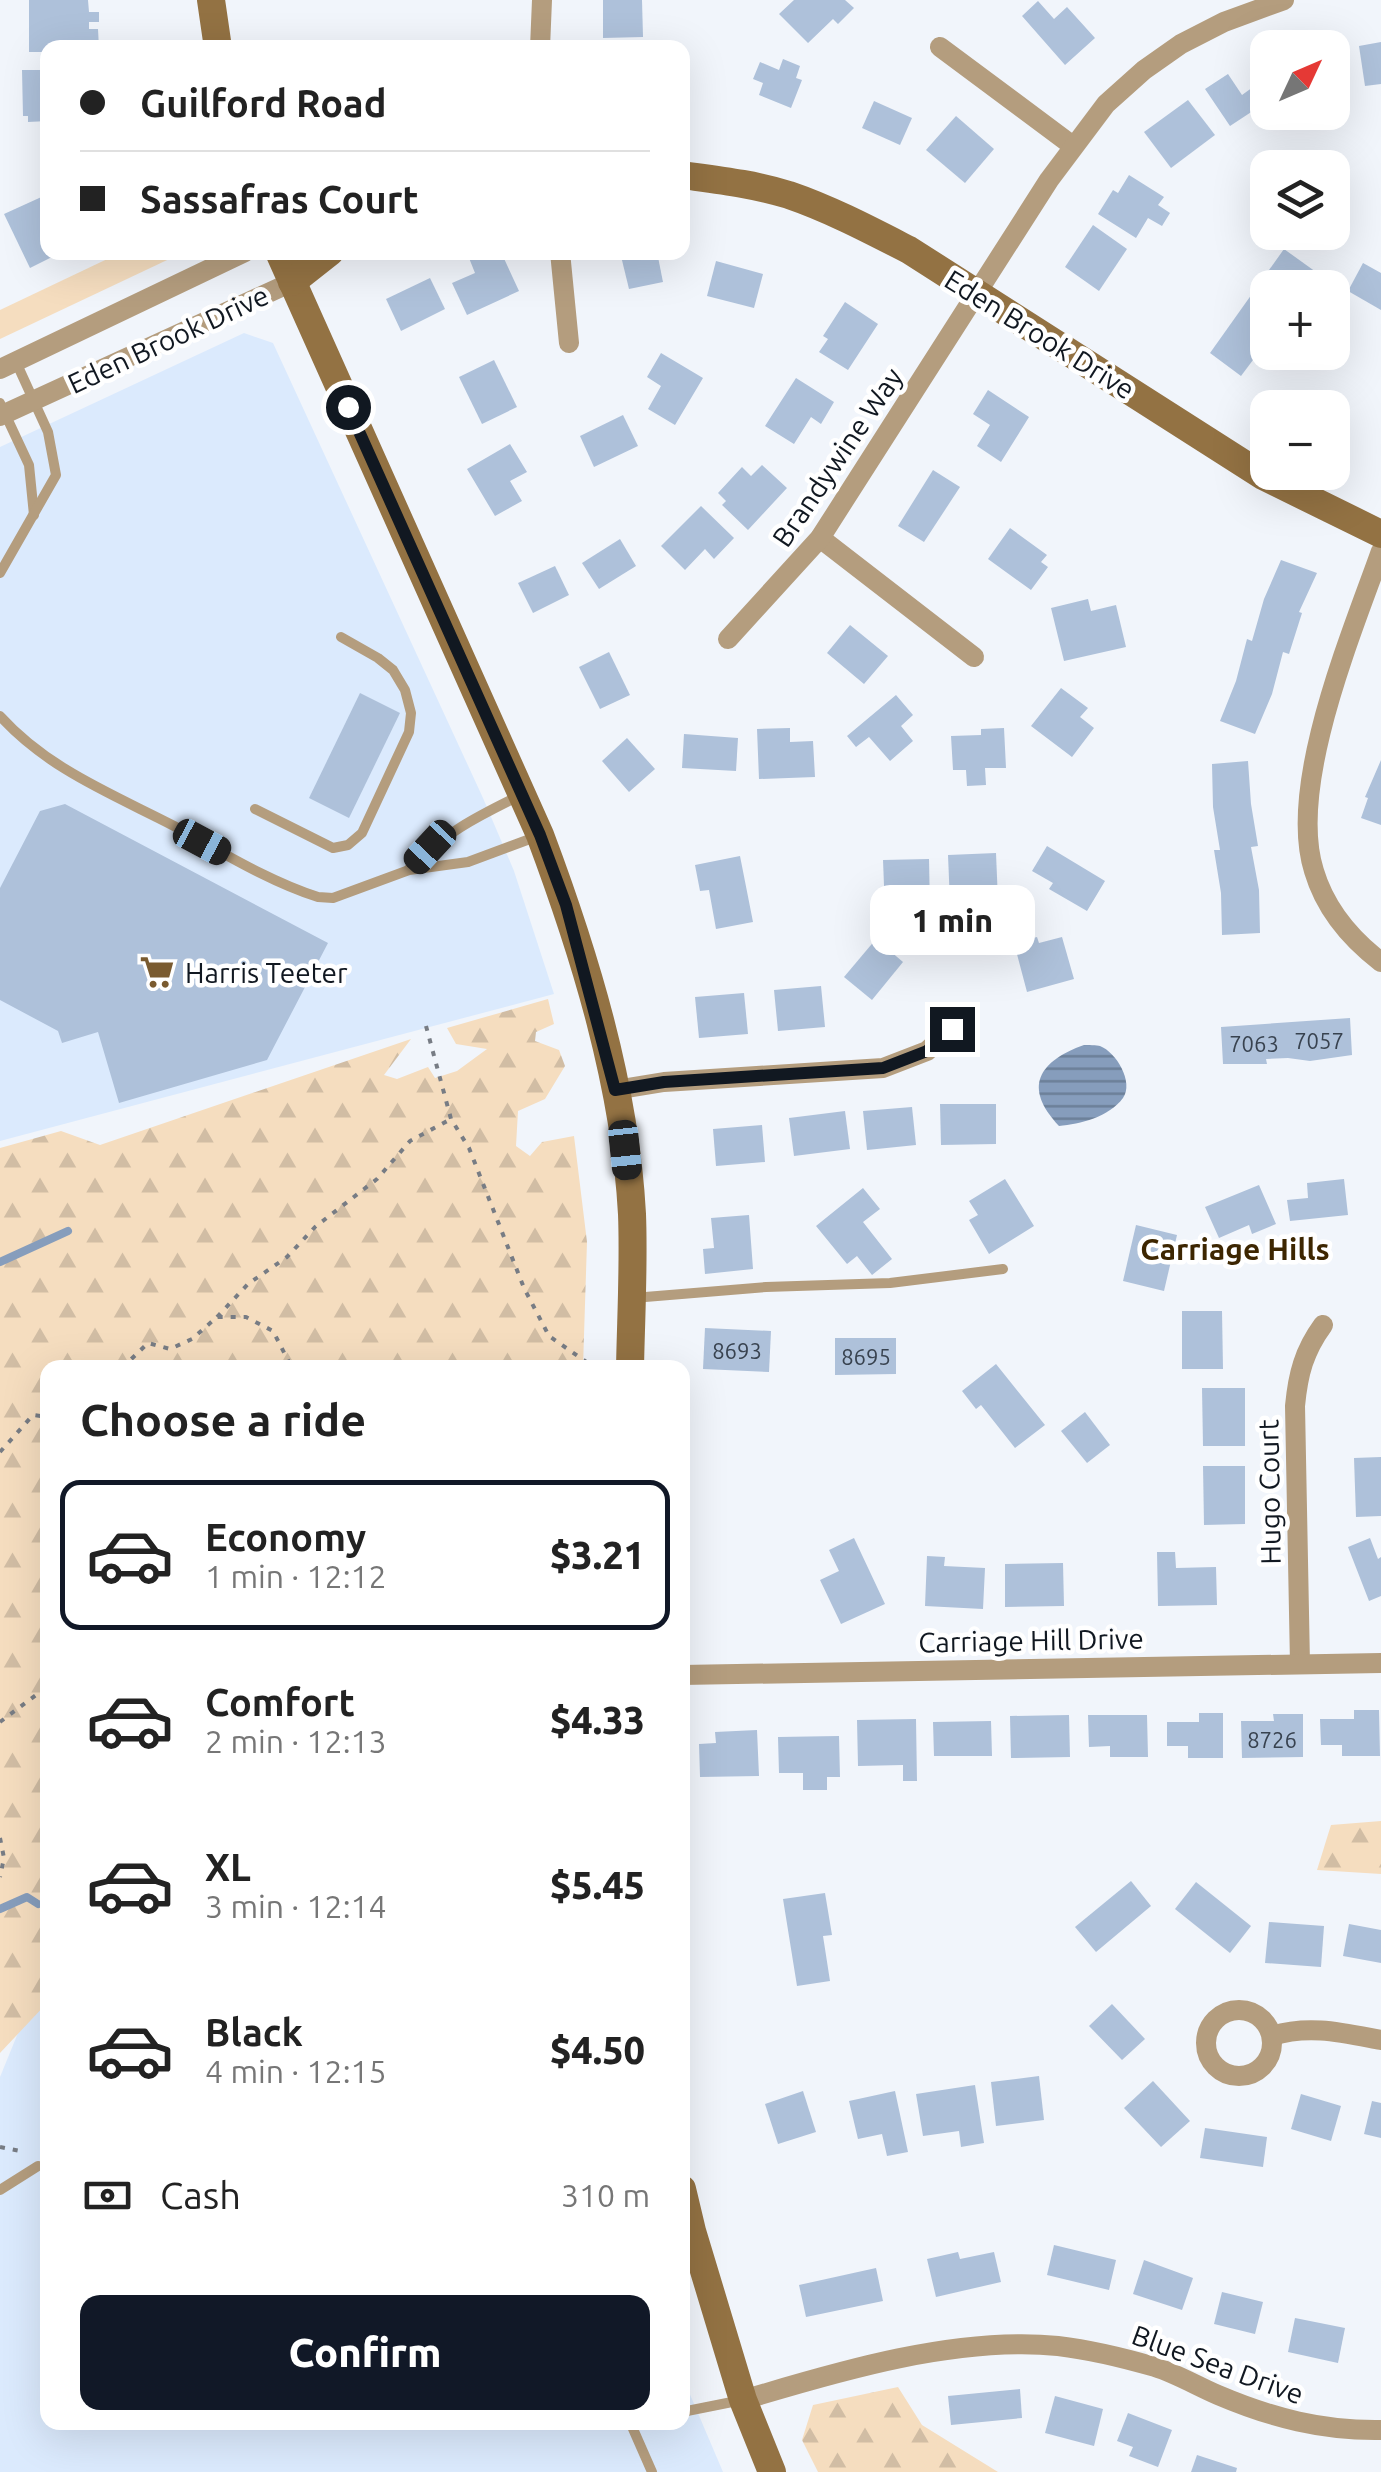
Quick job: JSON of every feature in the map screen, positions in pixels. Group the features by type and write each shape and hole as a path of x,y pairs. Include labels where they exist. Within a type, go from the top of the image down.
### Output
{"street":[{"path":"211,0 217,40"},
{"path":"540,40 542,0"},
{"name":"Brandywine Way","path":"728,640 820,538 1074,146 1106,104 1181,44 1224,22 1284,0"},
{"path":"940,47 1074,146"},
{"name":"Eden Brook Drive","path":"690,175 789,195 908,250 1263,476 1381,534"},
{"name":"Eden Brook Drive","path":"8,365 228,260"},
{"path":"282,260 540,835 566,905 615,1090 632,1213 630,1360"},
{"name":"Eden Brook Drive","path":"2,411 34,402 292,282 320,260"},
{"path":"561,260 569,344"},
{"path":"820,538 974,657"},
{"path":"1381,551 1321,734 1311,789 1308,838 1313,870 1327,902 1347,931 1381,962"},
{"path":"615,1090 664,1082 883,1068 927,1051 952,1029"},
{"name":"Hugo Court","path":"1300,1664 1294,1406 1307,1348 1323,1325"},
{"name":"Carriage Hill Drive","path":"690,1674 1381,1663"},
{"path":"1272,2036 1291,2030 1321,2029 1381,2040"},
{"path":"690,2223 743,2400 772,2472"},
{"name":"Blue Sea Drive","path":"743,2400 805,2382 951,2351 1008,2345 1058,2346 1160,2369 1219,2396 1297,2424 1381,2430"}],"lane":[{"path":"0,574 56,475 51,442 34,402 8,365"},
{"path":"2,411 29,466 34,514"},
{"path":"255,808 333,848 348,845 362,833 409,732 411,714 405,690 393,670 340,637"},
{"path":"0,716 39,754 74,776 302,892 333,898 409,870 468,862 540,835"},
{"path":"409,870 430,847 457,827 521,794"},
{"path":"632,1298 766,1287 890,1283 1003,1270"},
{"path":"0,2190 38,2166"},
{"path":"690,2410 743,2400"},
{"path":"634,2430 652,2472"}],"path":[{"path":"426,1026 451,1119 469,1148 524,1288 549,1336 583,1360"},
{"path":"130,1360 148,1342 170,1349 192,1338 248,1284 287,1258 315,1227 376,1179 410,1140 451,1119"},
{"path":"217,1318 246,1317 273,1330 288,1360"},
{"path":"0,1452 33,1415 40,1416"},
{"path":"0,1722 40,1692"},
{"path":"0,1838 4,1858 0,1877"},
{"path":"0,2147 29,2154"}],"shaded area":[{"path":"244,333 273,343 483,798 514,871 554,994 0,1141 0,447"},
{"path":"40,1979 40,2430 690,2430 690,2394 723,2472 0,2472 0,2077"}],"green space":[{"path":"105,260 167,260 0,339 0,310"},
{"path":"548,999 554,1024 536,1032 535,1041 559,1050 565,1066 545,1099 518,1111 516,1146 530,1156 542,1142 574,1136 587,1242 583,1360 40,1360 40,2010 0,2053 0,1148 61,1131 100,1145 411,1039 384,1075 397,1079 428,1067 435,1078 457,1071 487,1049 456,1044 447,1028"},
{"path":"1381,1821 1381,1874 1317,1870 1331,1825"},
{"path":"898,2387 922,2425 998,2472 818,2472 802,2440 813,2405"}],"water":[{"path":"1084,1045 1100,1046 1112,1054 1122,1068 1126,1091 1117,1105 1102,1115 1059,1126 1041,1099 1041,1077 1056,1059"}],"building":[{"path":"29,0 88,0 89,12 99,12 99,22 89,22 89,29 98,29 99,40 40,40 40,52 29,52"},
{"path":"603,0 642,0 643,37 603,38"},
{"path":"794,0 845,0 854,8 838,24 833,19 808,43 779,14"},
{"path":"1038,1 1054,19 1067,7 1095,38 1065,65 1022,16"},
{"path":"1381,42 1381,84 1365,86 1359,46"},
{"path":"783,59 800,66 796,78 802,80 791,108 759,95 763,83 753,79 760,62 779,70"},
{"path":"22,70 40,70 40,121 28,122 28,116 23,116"},
{"path":"1228,74 1242,95 1250,89 1250,113 1230,126 1205,89"},
{"path":"1188,100 1215,135 1171,168 1144,132"},
{"path":"874,101 912,118 900,145 862,128"},
{"path":"956,116 994,149 965,183 926,150"},
{"path":"1129,175 1164,197 1158,205 1170,213 1162,226 1148,218 1136,238 1098,214 1113,190 1118,193"},
{"path":"40,198 40,260 46,260 30,268 4,214"},
{"path":"1093,225 1127,249 1099,291 1065,267"},
{"path":"1285,250 1313,270 1269,270"},
{"path":"470,260 505,260 519,291 467,315 452,283 475,273"},
{"path":"622,260 659,260 663,282 629,289"},
{"path":"716,261 763,274 754,308 707,296"},
{"path":"1363,263 1381,273 1381,310 1350,292"},
{"path":"430,278 445,309 401,331 386,299"},
{"path":"1250,297 1250,364 1241,376 1210,353"},
{"path":"845,302 878,324 848,370 819,352 828,339 823,336"},
{"path":"661,353 703,378 675,425 648,409 661,386 647,377"},
{"path":"494,360 517,407 482,424 459,377"},
{"path":"796,378 834,402 821,424 811,417 794,444 765,426"},
{"path":"988,390 1029,417 1001,462 977,446 990,425 973,414"},
{"path":"623,415 638,446 594,467 580,436"},
{"path":"510,444 527,472 510,481 522,501 495,516 467,469"},
{"path":"762,465 787,488 748,530 722,505 726,501 718,493 742,467 751,476"},
{"path":"933,470 960,487 924,542 898,526"},
{"path":"701,506 734,538 714,559 705,549 685,570 661,546"},
{"path":"1010,528 1047,555 1041,562 1048,567 1031,590 988,559"},
{"path":"620,539 636,566 599,589 582,563"},
{"path":"1281,560 1317,573 1299,612 1302,613 1289,654 1283,652 1272,694 1255,734 1220,721 1247,639 1252,641"},
{"path":"555,566 569,595 533,613 518,583"},
{"path":"1088,599 1091,611 1116,605 1126,647 1064,661 1051,608"},
{"path":"850,625 888,656 864,684 827,653"},
{"path":"609,652 630,695 600,709 579,667"},
{"path":"1061,688 1088,708 1080,717 1094,728 1072,757 1031,726"},
{"path":"360,693 400,713 349,818 309,798"},
{"path":"896,695 913,715 901,726 913,741 890,761 869,737 856,747 847,736"},
{"path":"790,728 790,742 813,741 815,777 759,779 757,729"},
{"path":"1004,728 1006,768 985,768 986,785 967,786 966,770 953,770 951,736 981,735 981,729"},
{"path":"684,734 738,738 736,771 682,768"},
{"path":"627,738 655,769 629,792 602,761"},
{"path":"1381,760 1381,825 1361,818 1368,798 1365,797"},
{"path":"1248,761 1258,846 1251,847 1259,890 1260,933 1222,935 1214,850 1220,850 1212,764"},
{"name":"Harris Teeter","path":"65,804 328,943 267,1060 119,1103 98,1032 62,1043 58,1031 0,1000 0,888 40,811"},
{"path":"1047,846 1105,881 1087,911 1049,889 1053,883 1032,871"},
{"path":"996,853 998,901 950,903 948,855"},
{"path":"740,856 753,922 716,929 709,890 700,891 695,865"},
{"path":"929,859 930,909 885,911 883,860"},
{"path":"1037,937 1039,943 1062,937 1074,979 1027,992 1014,943"},
{"path":"876,939 903,962 872,1000 844,977"},
{"path":"821,986 825,1027 778,1031 774,990"},
{"path":"744,993 748,1034 699,1038 695,997"},
{"path":"1350,1018 1352,1055 1310,1061 1266,1059 1267,1064 1223,1064 1221,1027"},
{"path":"940,1104 996,1104 996,1144 941,1145"},
{"path":"912,1107 916,1145 867,1150 863,1111"},
{"path":"845,1111 850,1149 794,1156 789,1118"},
{"path":"762,1125 765,1162 716,1166 713,1129"},
{"path":"1005,1179 1034,1226 989,1254 969,1220 978,1215 969,1201"},
{"path":"1344,1179 1348,1215 1290,1221 1287,1200 1308,1198 1307,1183"},
{"path":"1259,1185 1276,1224 1252,1234 1249,1225 1219,1238 1205,1207"},
{"path":"863,1188 880,1209 863,1222 892,1259 872,1275 857,1256 847,1264 816,1226"},
{"path":"749,1215 753,1269 705,1274 703,1249 714,1248 711,1218"},
{"path":"1136,1225 1177,1235 1164,1291 1123,1281"},
{"path":"1182,1311 1222,1311 1223,1369 1182,1369"},
{"path":"705,1328 771,1331 769,1372 703,1369"},
{"path":"835,1338 896,1338 896,1374 835,1375"},
{"path":"996,1364 1045,1425 1015,1448 981,1405 976,1409 962,1391"},
{"path":"1202,1388 1245,1388 1245,1446 1203,1446"},
{"path":"1085,1412 1110,1445 1087,1463 1061,1431"},
{"path":"1381,1457 1381,1516 1356,1517 1354,1458"},
{"path":"1203,1466 1245,1466 1245,1524 1204,1525"},
{"path":"854,1538 885,1604 841,1624 820,1580 839,1571 829,1550"},
{"path":"1370,1538 1378,1559 1381,1557 1381,1596 1369,1601 1348,1547"},
{"path":"1157,1552 1175,1552 1176,1568 1216,1567 1217,1605 1158,1606"},
{"path":"927,1556 945,1557 944,1566 985,1568 983,1609 925,1606"},
{"path":"1063,1563 1064,1606 1005,1607 1005,1564"},
{"path":"1354,1710 1379,1710 1380,1756 1342,1756 1342,1745 1321,1745 1320,1719 1354,1719"},
{"path":"1199,1713 1223,1713 1223,1758 1188,1758 1188,1746 1167,1746 1167,1722 1199,1722"},
{"path":"1273,1714 1303,1714 1303,1757 1242,1758 1241,1721 1274,1721"},
{"path":"1069,1715 1070,1757 1011,1758 1010,1716"},
{"path":"1088,1715 1147,1715 1148,1757 1110,1757 1110,1746 1089,1747"},
{"path":"916,1719 917,1781 903,1781 903,1765 858,1766 857,1720"},
{"path":"991,1721 992,1756 934,1756 933,1722"},
{"path":"757,1730 759,1776 700,1777 699,1744 716,1743 715,1732"},
{"path":"839,1736 840,1777 827,1777 827,1790 803,1790 803,1773 779,1773 778,1737"},
{"path":"1131,1881 1151,1906 1096,1952 1075,1927"},
{"path":"1196,1882 1251,1926 1230,1953 1175,1909"},
{"path":"825,1893 832,1935 823,1936 830,1981 797,1986 783,1899"},
{"path":"1269,1922 1324,1926 1321,1967 1265,1963"},
{"path":"1349,1924 1381,1930 1381,1963 1343,1956"},
{"path":"1112,2004 1145,2039 1122,2060 1089,2026"},
{"path":"1039,2076 1044,2120 996,2126 991,2082"},
{"path":"1153,2081 1190,2121 1161,2147 1124,2108"},
{"path":"975,2085 984,2143 961,2147 959,2131 923,2136 916,2094"},
{"path":"803,2091 816,2132 778,2144 765,2104"},
{"path":"895,2091 908,2152 887,2156 882,2134 858,2139 849,2101"},
{"path":"1301,2094 1341,2106 1331,2141 1291,2129"},
{"path":"1372,2101 1381,2103 1381,2138 1364,2134"},
{"path":"1205,2128 1267,2137 1263,2167 1200,2158"},
{"path":"1054,2245 1116,2260 1109,2290 1047,2275"},
{"path":"958,2252 960,2259 994,2252 1001,2282 936,2297 927,2259"},
{"path":"1144,2260 1193,2278 1182,2310 1133,2294"},
{"path":"876,2268 883,2301 806,2317 799,2285"},
{"path":"1222,2292 1263,2302 1255,2334 1214,2324"},
{"path":"1295,2318 1345,2328 1338,2363 1288,2352"},
{"path":"1020,2389 1022,2418 951,2425 948,2396"},
{"path":"1055,2396 1103,2409 1094,2446 1045,2433"},
{"path":"1128,2413 1172,2430 1158,2467 1129,2456 1133,2447 1117,2441"},
{"path":"1197,2455 1237,2468 1236,2472 1191,2472"}],"waterway":[{"path":"0,1262 68,1231"},
{"path":"0,1909 27,1897 38,1904"}],"place":[{"name":"Harris Teeter","path":"157,972"}],"district":[{"name":"Carriage Hills","path":"1235,1249"}],"route":[{"path":"348,407 540,835 566,905 615,1090 664,1082 883,1068 927,1051 952,1029"}]}
